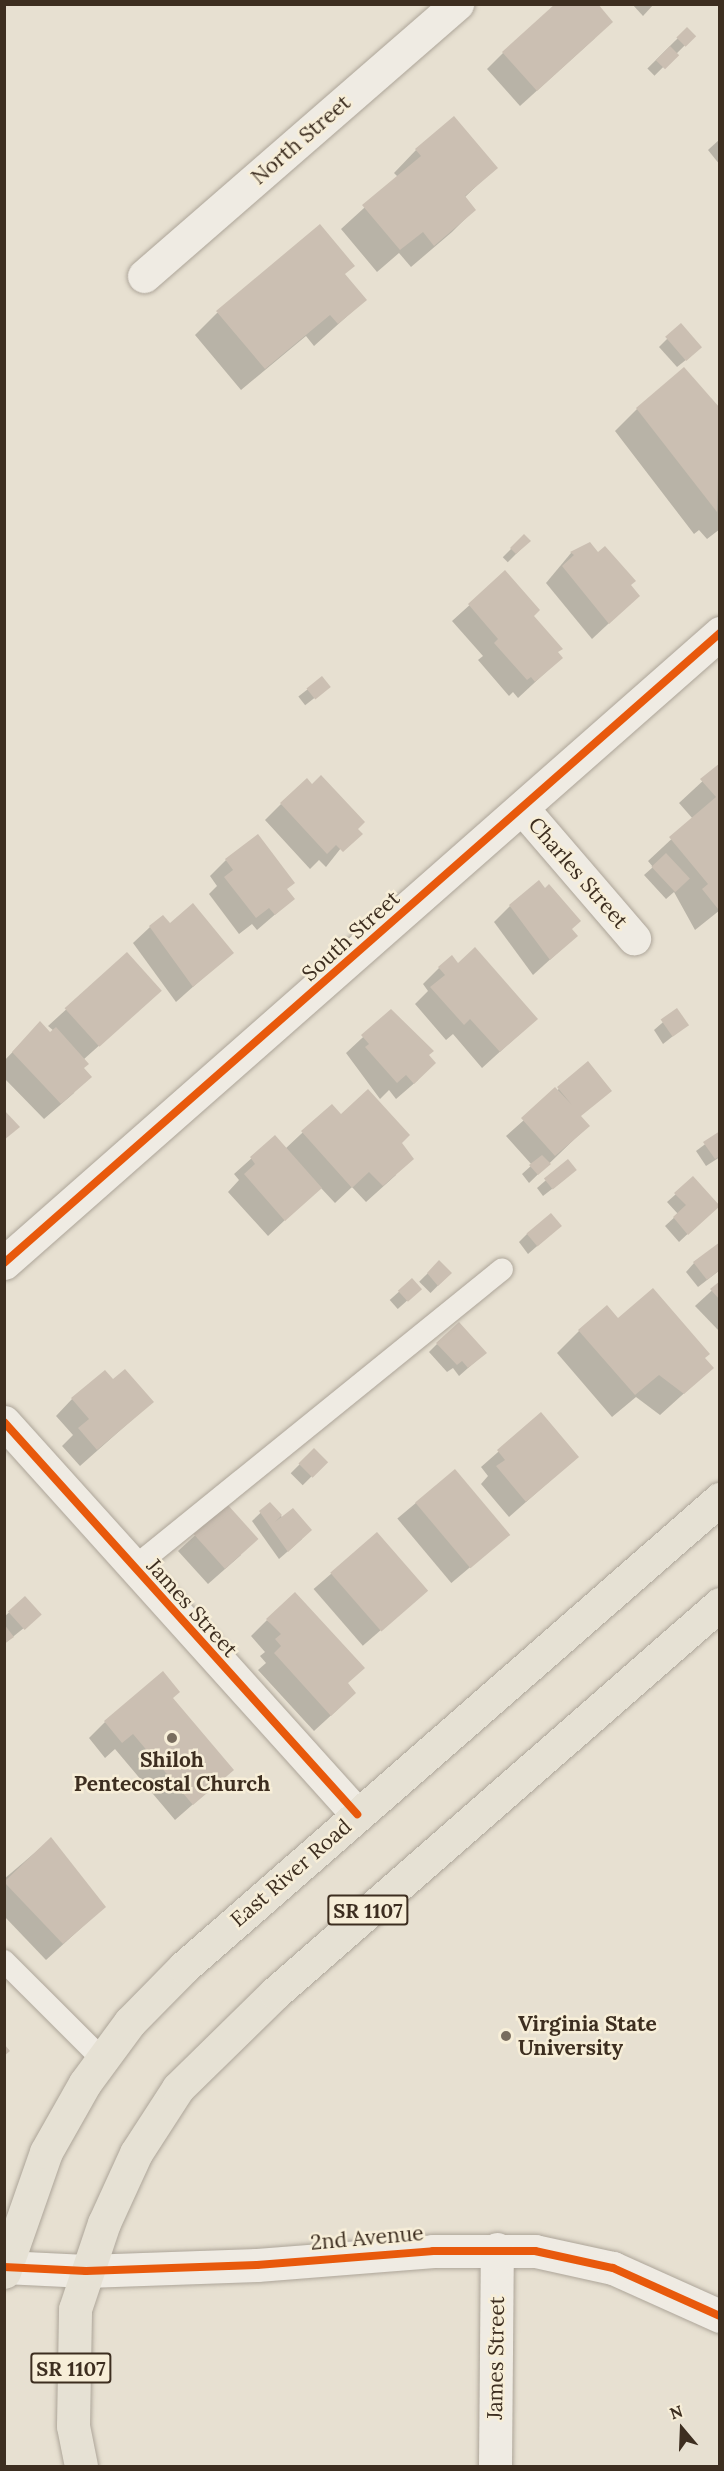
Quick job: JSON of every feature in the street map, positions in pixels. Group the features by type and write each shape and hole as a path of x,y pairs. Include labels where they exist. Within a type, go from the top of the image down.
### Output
{"main road":[{"name":"East River Road","path":"5,2268 46,2152 102,2059 184,1966 720,1499"},
{"name":"SR 1107","path":"81,2466 73,2426 71,2353 86,2271 136,2153 178,2088 216,2046 720,1604"}],"street":[{"name":"North Street","path":"144,276 457,4"},
{"name":"South Street","path":"4,1263 720,633"},
{"name":"Charles Street","path":"522,808 634,938"},
{"name":"James Street","path":"4,1422 132,1569 357,1814"},
{"name":"James Street","path":"495,2466 497,2249"},
{"name":"2nd Avenue","path":"5,2268 86,2271 497,2249 572,2257 613,2268 720,2316"}],"lane":[{"path":"132,1569 502,1269"},
{"path":"4,1961 102,2059"}],"building":[{"path":"555,4 598,4 613,22 537,91 502,52"},
{"path":"687,27 696,36 686,47 676,38"},
{"path":"670,46 679,55 665,69 656,60"},
{"path":"454,116 498,168 465,196 476,210 434,246 423,232 400,250 362,205 421,156 415,149"},
{"path":"320,224 355,266 345,274 367,300 338,324 330,315 265,369 216,311"},
{"path":"681,323 702,347 686,361 665,337"},
{"path":"684,367 720,408 717,512 636,408"},
{"path":"524,534 531,541 516,554 510,548"},
{"path":"590,542 598,552 605,546 636,581 631,585 640,596 609,624 562,566 574,555 570,552"},
{"path":"505,570 540,610 534,616 563,649 558,652 563,658 535,682 531,677 527,680 494,643 498,639 468,604"},
{"path":"322,676 331,687 315,699 306,689"},
{"path":"720,763 720,908 718,909 702,889 708,884 669,837 716,797 700,779"},
{"path":"321,775 365,822 358,829 363,834 343,852 336,845 327,854 280,803 307,778 312,784"},
{"path":"258,834 295,883 287,889 295,899 275,915 269,908 256,918 224,877 233,870 225,859"},
{"path":"666,853 690,879 675,892 651,867"},
{"path":"539,880 545,888 549,884 581,921 572,929 578,936 550,960 509,905"},
{"path":"193,903 234,953 193,987 149,926 163,915 170,923"},
{"path":"475,947 538,1019 500,1052 470,1019 464,1025 430,987 445,975 438,967 452,955 458,963"},
{"path":"127,952 162,991 99,1047 65,1008"},
{"path":"677,1008 689,1025 673,1037 661,1019"},
{"path":"391,1009 434,1051 429,1055 436,1063 414,1084 406,1075 397,1083 365,1047 369,1044 361,1035"},
{"path":"40,1021 50,1032 56,1027 89,1064 84,1068 92,1077 61,1104 12,1052"},
{"path":"588,1061 612,1091 581,1116 590,1126 555,1156 521,1118 555,1087 572,1105 557,1087"},
{"path":"368,1089 410,1135 402,1143 414,1159 383,1186 369,1172 352,1188 301,1131 332,1104 341,1114"},
{"path":"4,1110 20,1127 4,1140"},
{"path":"720,1131 720,1156 715,1159 703,1142"},
{"path":"275,1135 322,1188 285,1221 244,1174 255,1164 250,1157"},
{"path":"542,1155 551,1164 538,1175 529,1165"},
{"path":"568,1159 577,1170 553,1189 544,1179"},
{"path":"693,1176 720,1206 688,1235 673,1217 686,1205 674,1193"},
{"path":"551,1213 562,1226 537,1247 526,1234"},
{"path":"720,1242 720,1270 707,1280 693,1262"},
{"path":"439,1260 452,1273 438,1286 427,1273"},
{"path":"412,1278 422,1289 408,1302 398,1291"},
{"path":"720,1281 720,1300 710,1289"},
{"path":"653,1288 710,1354 705,1358 714,1368 684,1394 659,1375 635,1395 578,1330 607,1305 618,1318"},
{"path":"459,1322 487,1353 468,1368 462,1361 457,1365 436,1343"},
{"path":"125,1369 154,1402 97,1450 78,1428 89,1419 71,1398 105,1370 113,1379"},
{"path":"541,1412 579,1457 526,1502 496,1466 505,1460 497,1450"},
{"path":"314,1448 328,1462 313,1478 298,1464"},
{"path":"455,1469 510,1535 470,1568 415,1502"},
{"path":"270,1502 282,1515 275,1522 293,1508 312,1530 288,1552 259,1511"},
{"path":"227,1504 258,1539 225,1569 194,1534"},
{"path":"377,1532 428,1591 381,1632 330,1573"},
{"path":"295,1592 365,1668 348,1683 356,1693 331,1716 274,1653 281,1646 275,1639 281,1634 266,1619"},
{"path":"25,1596 42,1615 25,1630 8,1611"},
{"path":"4,1624 14,1637 4,1644"},
{"name":"Shiloh Pentecostal Church","path":"163,1671 180,1692 173,1698 234,1770 193,1805 133,1734 122,1743 104,1721"},
{"path":"51,1837 106,1907 63,1944 4,1882"},
{"path":"4,2044 10,2051 4,2056"}],"cycle path":[{"path":"4,1263 720,633"},
{"path":"4,1422 357,1814"},
{"path":"4,2267 86,2271 257,2265 433,2251 535,2251 613,2268 720,2316"}],"place":[{"name":"Shiloh Pentecostal Church","path":"172,1738"},
{"name":"Virginia State University","path":"506,2036"}]}
